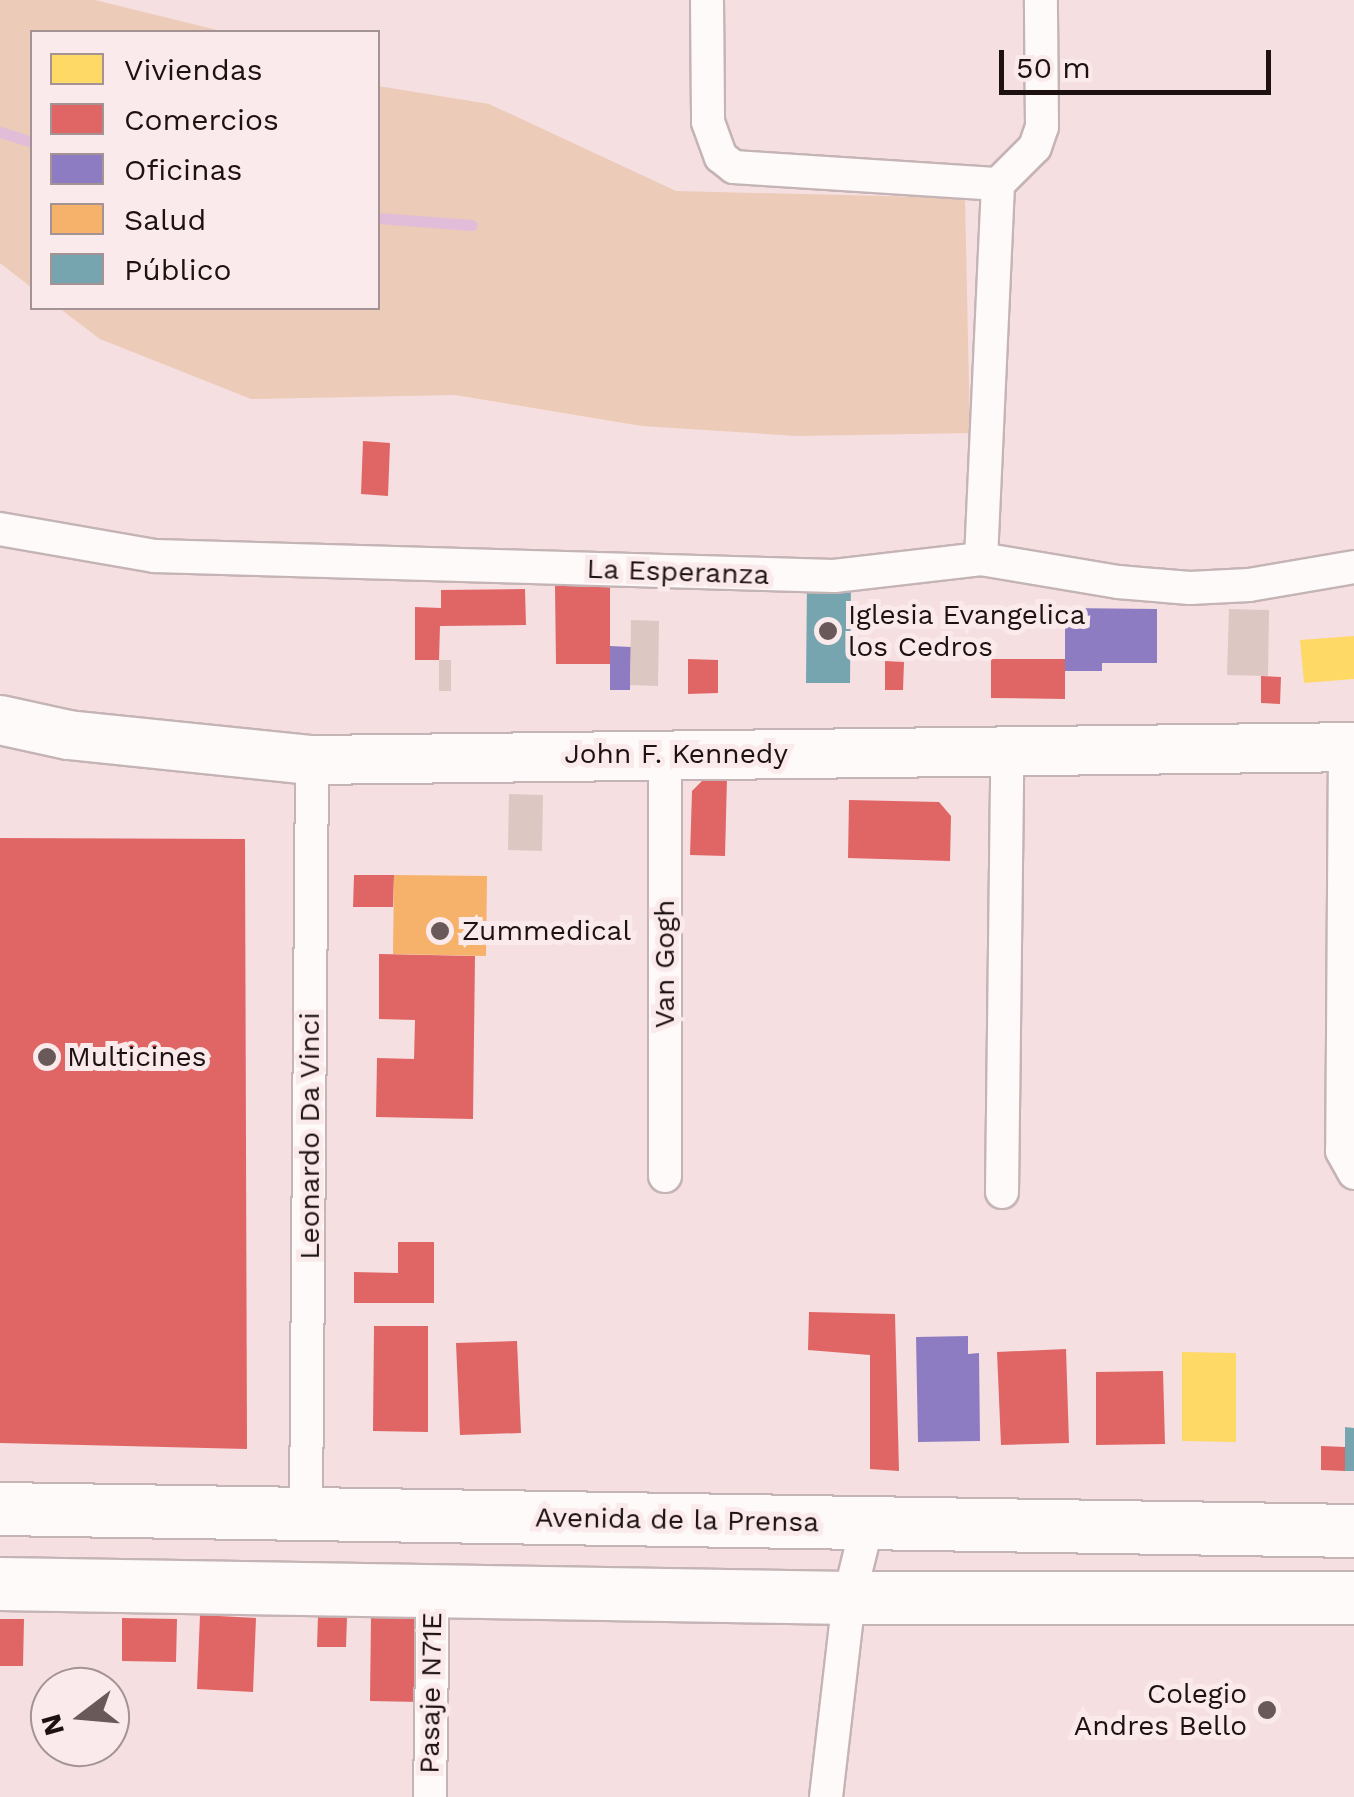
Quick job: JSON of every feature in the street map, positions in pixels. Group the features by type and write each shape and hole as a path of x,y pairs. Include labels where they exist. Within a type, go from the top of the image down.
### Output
{"main road":[{"name":"John F. Kennedy","path":"0,720 68,734 312,760 665,752 1007,754 1349,747"},
{"name":"Avenida de la Prensa","path":"0,1509 1354,1531"},
{"path":"0,1584 849,1598 1354,1598"}],"street":[{"path":"706,0 708,122 721,157 734,166 998,184"},
{"path":"981,559 998,184 1035,147 1042,127 1041,0"},
{"name":"La Esperanza","path":"0,530 155,556 255,559 834,576 981,559 1118,582 1190,588 1250,585 1354,567"},
{"path":"1349,747 1342,1151 1354,1173"},
{"name":"Van Gogh","path":"665,752 666,1176"},
{"path":"1002,1192 1007,754"},
{"name":"Leonardo Da Vinci","path":"306,1512 312,760"},
{"path":"826,1797 849,1598 867,1525"},
{"name":"Pasaje N71E","path":"430,1797 433,1590"}],"shaded area":[{"path":"0,0 95,0 217,30 30,30 30,286 0,263"},
{"path":"380,86 489,104 676,191 965,198 970,433 797,436 642,426 455,395 251,399 100,339 62,310 380,310"}],"building: Viviendas":[{"path":"1354,636 1354,679 1304,683 1300,640"},
{"path":"1182,1352 1236,1353 1236,1442 1182,1441"}],"building: Comercios":[{"path":"363,441 390,443 388,496 361,494"},
{"path":"555,586 610,586 610,664 556,664"},
{"path":"525,589 526,625 440,626 439,660 415,660 415,607 441,608 441,590"},
{"path":"688,659 718,660 718,693 688,694"},
{"path":"991,659 1065,659 1065,699 991,698"},
{"path":"885,661 904,662 903,690 885,690"},
{"path":"1261,676 1281,677 1280,704 1261,703"},
{"path":"706,777 727,777 725,856 690,855 692,791"},
{"path":"849,800 939,802 951,816 950,861 848,858"},
{"path":"0,838 245,839 247,1449 0,1443"},
{"path":"354,875 394,875 393,907 353,907"},
{"path":"379,954 475,956 473,1119 376,1117 377,1058 414,1059 415,1020 379,1019"},
{"path":"398,1242 434,1242 434,1303 354,1303 354,1272 398,1273"},
{"path":"809,1312 895,1314 899,1471 870,1469 870,1355 808,1350"},
{"path":"374,1326 428,1326 428,1432 373,1431"},
{"path":"517,1341 521,1433 460,1435 456,1343"},
{"path":"1066,1349 1069,1443 1001,1445 997,1352"},
{"path":"1163,1371 1165,1444 1096,1445 1096,1372"},
{"path":"1321,1446 1345,1447 1345,1471 1321,1470"},
{"path":"200,1615 256,1618 253,1692 197,1689"},
{"path":"318,1616 347,1617 346,1647 317,1647"},
{"path":"371,1617 421,1618 419,1702 370,1701"},
{"path":"122,1618 177,1619 176,1662 122,1661"},
{"path":"0,1619 24,1619 23,1666 0,1666"}],"building: Oficinas":[{"path":"1065,608 1157,609 1157,663 1102,663 1102,671 1065,671"},
{"path":"610,646 631,647 630,690 610,690"},
{"path":"968,1336 968,1354 979,1353 980,1441 918,1442 916,1337"}],"building: Salud":[{"name":"Zummedical","path":"394,875 487,876 486,956 393,954"}],"building: Público":[{"name":"Iglesia Evangelica los Cedros","path":"807,580 851,580 850,683 806,683"},
{"path":"1345,1427 1354,1428 1354,1471 1345,1471"}],"building: Otros":[{"path":"1229,609 1269,610 1268,676 1227,675"},
{"path":"631,620 659,621 658,686 630,685"},
{"path":"439,660 451,660 451,691 439,691"},
{"path":"509,794 543,795 542,851 508,850"}],"waterway":[{"path":"0,132 30,141"},
{"path":"380,218 472,225"}],"place":[{"name":"Iglesia Evangelica los Cedros","path":"828,631"},
{"name":"Zummedical","path":"440,931"},
{"name":"Multicines","path":"47,1057"},
{"name":"Colegio Andres Bello","path":"1267,1710"}]}
